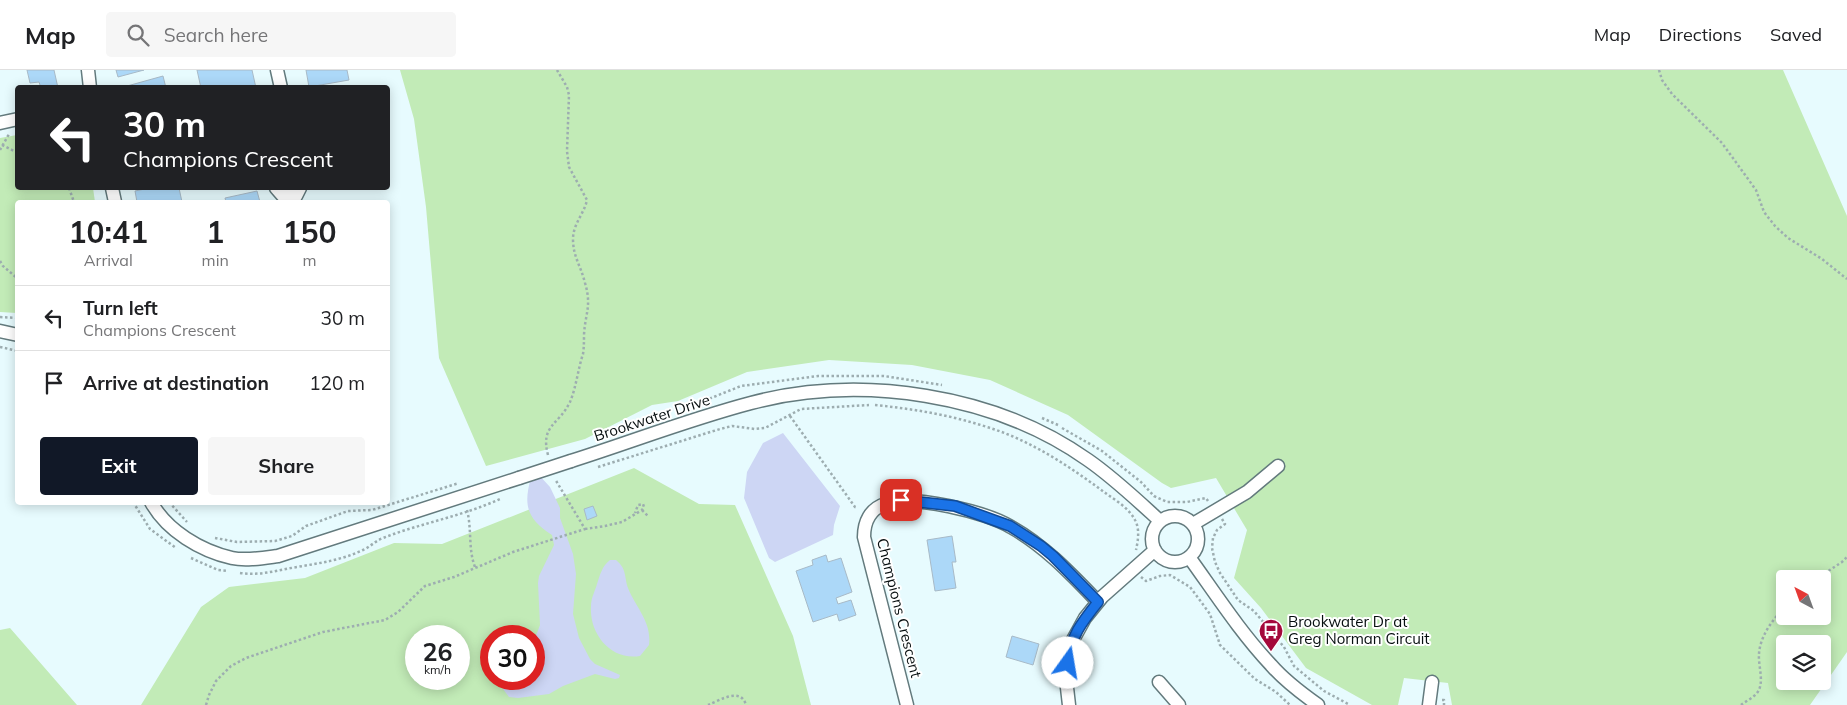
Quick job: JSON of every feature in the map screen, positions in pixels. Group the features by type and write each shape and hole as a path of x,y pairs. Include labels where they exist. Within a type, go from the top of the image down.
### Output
{"street":[{"path":"88,70 90,85"},
{"path":"277,70 280,85"},
{"path":"0,123 15,120"},
{"path":"278,190 283,196 296,196 299,190"},
{"path":"0,331 15,334"},
{"name":"Brookwater Drive","path":"154,505 169,525 186,538 207,550 233,558 278,556 751,403 819,391 894,391 942,398 1001,415 1038,431 1087,459 1125,489 1160,521"},
{"path":"1193,524 1247,492 1278,466"},
{"name":"Champions Crescent","path":"907,705 864,537 864,526 868,517 873,511 884,504 901,500 955,506 1010,526 1041,546 1059,561 1098,602"},
{"path":"1173,516 1181,516 1193,524 1198,538 1197,545 1189,557 1174,562 1160,556 1155,550 1152,543 1152,535 1160,521 1173,516"},
{"path":"1069,705 1066,679 1069,647 1084,618 1098,602 1155,550"},
{"path":"1189,557 1247,637 1272,666 1292,686 1318,705"},
{"path":"1159,682 1179,705"},
{"path":"1429,705 1432,682"}],"path":[{"path":"550,460 545,442 546,435 566,409 571,397 583,351 589,304 585,282 574,253 573,237 578,219 587,200 569,167 567,151 569,95 567,87 557,70"},
{"path":"1659,70 1662,80 1672,94 1722,143 1756,190 1764,212 1774,226 1847,279"},
{"path":"2,145 15,152"},
{"path":"0,261 15,276"},
{"path":"0,317 15,318"},
{"path":"0,347 15,350"},
{"path":"689,407 740,386 818,376 884,376 944,385"},
{"path":"592,468 732,426 755,429 765,428 808,408 874,405 921,410 990,428 1022,441 1057,460 1122,505 1135,520 1138,540 1136,553"},
{"path":"790,416 855,507 857,509 862,504"},
{"path":"1038,416 1054,423 1102,451 1141,482 1154,496 1167,502 1187,502 1206,498 1225,524 1217,530 1213,538 1212,548 1215,562 1238,600 1254,611 1284,647 1294,666 1324,691 1350,705"},
{"path":"555,478 585,529"},
{"path":"390,504 460,482"},
{"path":"635,513 640,504 643,504 642,510"},
{"path":"171,505 181,517 192,525"},
{"path":"209,535 237,542 275,541 292,536 306,526 348,511 372,510 388,505"},
{"path":"467,510 471,528 472,559 475,567"},
{"path":"206,705 216,681 231,666 246,658 323,632 385,620 398,612 425,586 454,577 513,552 585,529 617,523 642,510"},
{"path":"642,510 648,516"},
{"path":"1830,570 1847,557"},
{"path":"1133,569 1146,581 1170,575 1190,587 1210,614 1220,645 1255,679 1276,692 1290,705"},
{"path":"1742,705 1760,690 1759,654 1762,641 1769,626 1776,618"},
{"path":"708,705 738,695 743,698 746,705"}],"green space":[{"path":"400,70 1783,70 1847,216 1847,652 1831,675 1831,635 1776,635 1776,690 1820,690 1810,705 1452,705 1448,683 1404,678 1398,705 1372,705 1306,668 1261,608 1234,578 1247,530 1216,478 1171,488 1068,415 990,380 912,365 829,360 747,372 678,401 652,405 585,439 486,466 439,358 426,207 414,119"},
{"path":"15,135 15,190 93,190 95,200 15,200 15,313 0,312 0,138"},
{"path":"634,468 699,504 735,505 793,636 811,705 141,705 201,607 229,587 305,578 394,543 442,544"},
{"path":"10,628 77,705 0,705 0,630"}],"water":[{"path":"783,433 840,506 833,535 775,562 769,558 744,498 747,472 763,443"},
{"path":"539,475 550,487 560,508 560,518 573,554 576,574 573,614 579,638 590,659 595,664 620,675 619,678 615,679 595,674 563,686 549,694 518,698 509,697 504,690 545,690 545,625 540,625 538,583 539,576 554,545 552,535 537,523 529,511 527,496 531,478"},
{"path":"610,560 616,560 622,566 631,595 646,622 649,645 640,656 629,656 611,650 598,635 594,626 591,616 592,600 602,571"}],"building":[{"path":"27,70 54,70 57,85 40,85 39,82 30,83"},
{"path":"116,70 144,70 118,77"},
{"path":"197,70 252,70 255,85 200,85"},
{"path":"306,70 347,70 349,80 309,85"},
{"path":"163,76 165,85 131,85"},
{"path":"179,190 182,200 137,200 135,191"},
{"path":"257,191 259,200 226,200 225,198"},
{"path":"593,506 597,516 587,520 584,509"},
{"path":"952,536 956,562 952,562 956,588 935,591 927,540"},
{"path":"826,555 828,562 841,558 852,592 836,598 838,604 851,600 856,615 839,621 837,614 813,622 796,571 813,565 812,560"},
{"path":"1012,636 1039,644 1033,665 1006,657"}],"place":[{"name":"Brookwater Dr at Greg Norman Circuit","path":"1271,652"}],"route":[{"path":"901,500 955,506 1010,526 1041,546 1064,566 1098,602 1084,618 1069,647 1068,663"}]}
